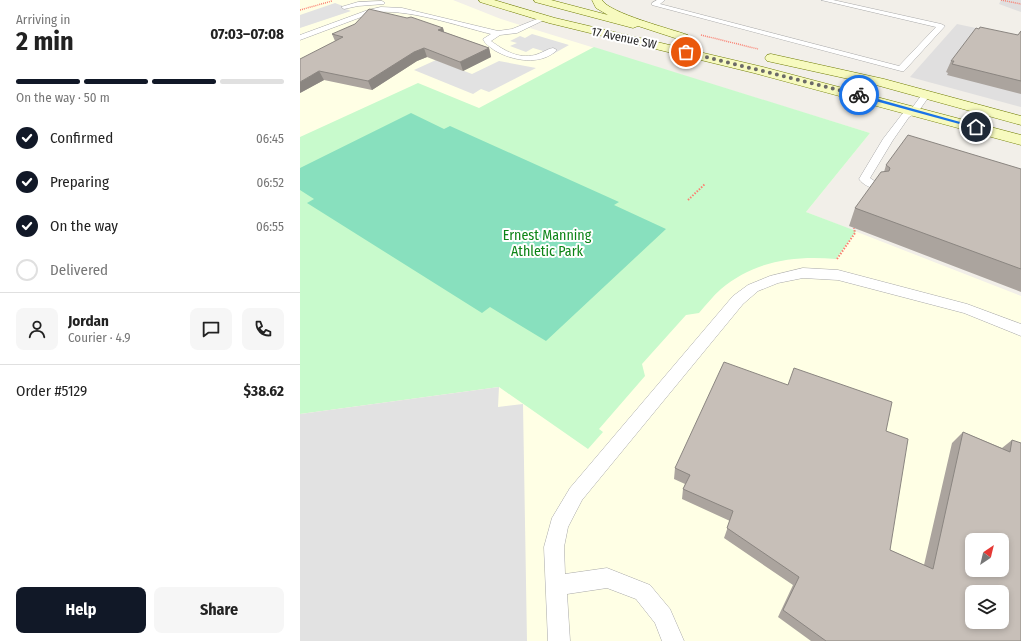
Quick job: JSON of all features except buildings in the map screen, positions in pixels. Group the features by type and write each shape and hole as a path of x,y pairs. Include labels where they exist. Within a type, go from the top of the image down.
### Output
{"main road":[{"name":"17 Avenue SW","path":"484,0 529,16 546,10 700,42 566,4"},
{"path":"516,0 546,10 584,0"},
{"path":"597,0 600,6 614,14 684,37"},
{"name":"17 Avenue SW","path":"546,10 660,45 915,110 1021,140"},
{"path":"758,55 926,95 1021,121"},
{"path":"915,110 944,110 1021,127"}],"lane":[{"path":"662,0 654,4 901,69 940,26 824,0"},
{"path":"344,7 358,4 387,2 402,10"},
{"path":"300,38 372,10 388,9 402,10 498,33"},
{"path":"546,10 514,31 498,33 488,39 488,42 514,58 528,59 538,57 552,50"},
{"path":"486,29 506,26 529,16"},
{"path":"877,186 864,179 888,139 906,115 915,110 926,95"},
{"path":"559,641 554,547 559,525 576,494 738,300 753,288 775,279 803,273 838,275 967,309 1021,330"},
{"path":"557,585 607,578 643,592 663,616 672,641"}],"path":[{"path":"300,10 336,0"},
{"path":"1001,0 1021,4"},
{"path":"688,200 705,184"},
{"path":"836,259 855,233 854,228"}],"shaded area":[{"path":"300,0 453,0 501,19 870,133 806,212 1021,296 1021,641 300,641"},
{"path":"1001,0 1021,0 1021,12 999,4"},
{"path":"335,3 348,8 346,9 351,11 300,28 300,15"},
{"path":"957,24 1018,37 1021,30 1021,107 910,77"},
{"path":"532,34 569,45 553,54 533,48 526,52 510,46 517,43 510,41 520,36 525,38"},
{"path":"436,60 472,74 499,61 536,68 489,92 481,89 473,94 414,70"},
{"path":"499,387 498,407 523,404 527,641 300,641 300,414"}],"green space":[{"name":"Ernest Manning Athletic Park","path":"594,47 870,133 806,212 856,231 836,259 790,259 761,266 747,272 721,289 699,313 686,315 642,364 645,376 599,429 603,432 588,449 499,387 300,414 300,137 418,83 479,108"},
{"path":"411,113 444,129 450,126 619,202 614,205 666,229 546,341 490,307 482,313 307,203 314,199 300,190 300,168"}],"way so far":[{"path":"686,52 859,95"}],"route":[{"path":"859,95 976,127"}]}
